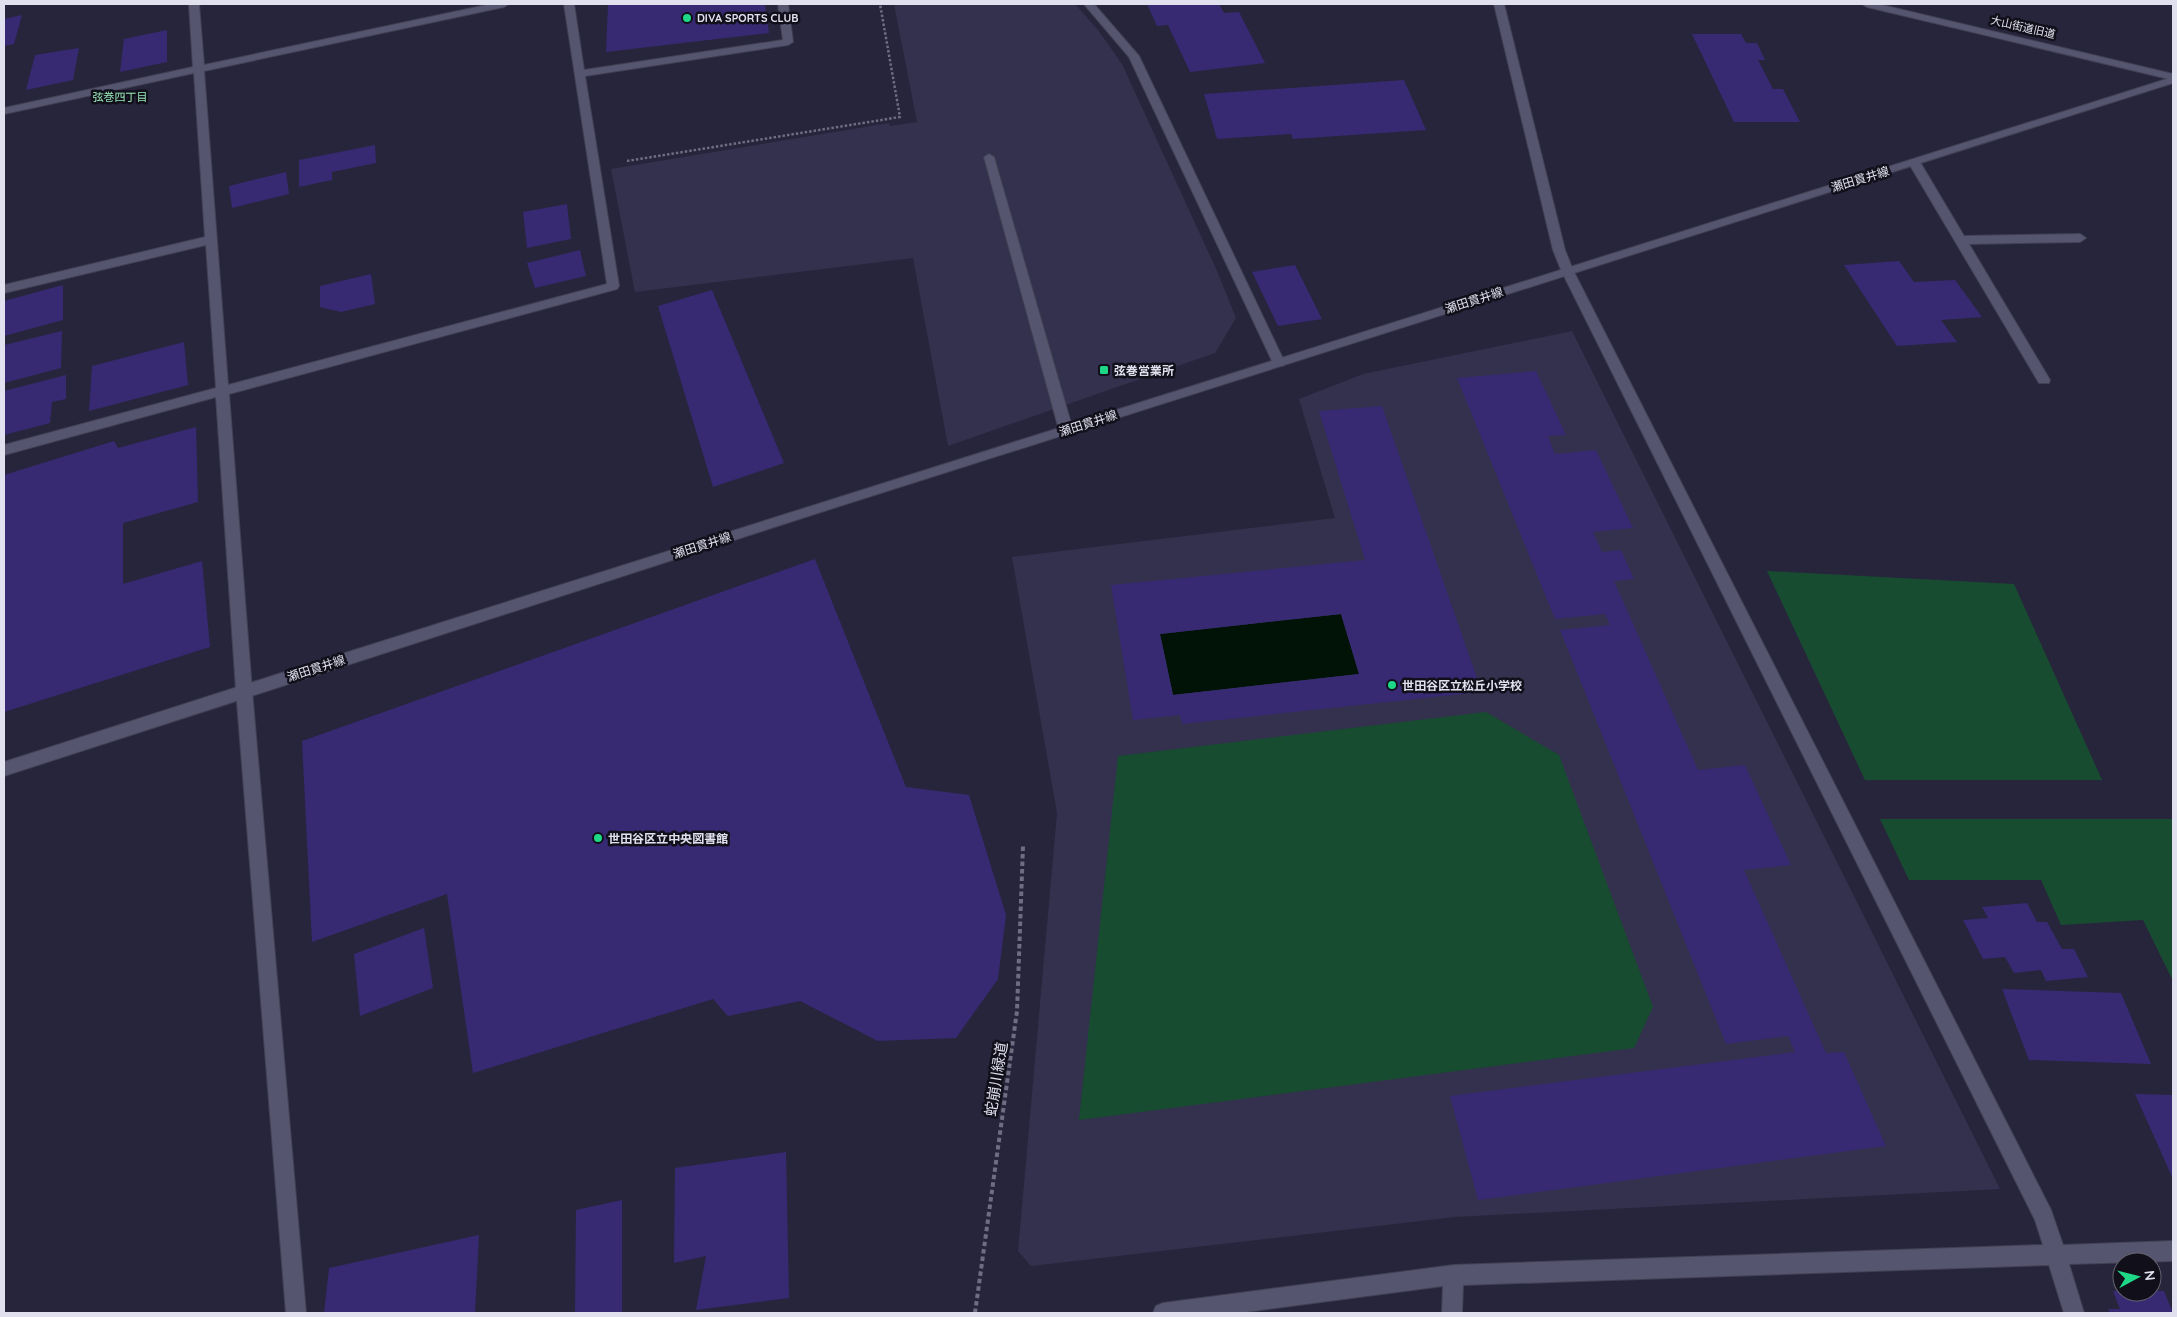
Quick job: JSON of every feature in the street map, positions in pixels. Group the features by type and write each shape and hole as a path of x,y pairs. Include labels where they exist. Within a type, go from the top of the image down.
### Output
{"street":[{"path":"194,4 244,690 296,1313"},
{"path":"4,111 504,4"},
{"path":"4,450 613,286 569,4"},
{"path":"579,74 788,42 783,4"},
{"path":"1089,4 1134,56 1278,363"},
{"path":"1499,4 1559,250 1567,270 2044,1217 2074,1313"},
{"name":"大山街道旧道","path":"1867,4 2173,78"},
{"name":"瀬田貫井線","path":"4,769 244,690 1567,270 1914,162 2173,78"},
{"path":"989,157 1066,430"},
{"path":"1914,162 2044,380"},
{"path":"1960,240 2080,238"},
{"path":"4,289 210,240"},
{"path":"1163,1313 1454,1275 2173,1251"},
{"path":"1452,1313 1454,1275"}],"path":[{"path":"594,166 900,117 880,4"},
{"name":"蛇崩川緑道","path":"974,1313 1017,1011 1024,846"}],"shaded area":[{"path":"894,4 1075,4 1098,30 1122,64 1217,271 1236,318 1215,353 948,446 913,258 635,292 611,169 889,123 890,126 917,122"},
{"name":"世田谷区立松丘小学校","path":"1572,331 2000,1189 1455,1217 1031,1266 1018,1251 1057,813 1012,557 1335,518 1299,399 1363,374"},
{"path":"1341,614 1359,674 1173,695 1160,634"}],"green space":[{"path":"1767,571 2014,584 2102,780 1865,780"},
{"path":"1486,712 1559,755 1653,1007 1634,1048 1079,1120 1118,756"},
{"path":"1880,819 2173,819 2173,981 2143,920 2061,925 2041,880 1909,880"}],"building":[{"name":"DIVA SPORTS CLUB","path":"608,4 765,4 769,33 606,52"},
{"path":"1147,4 1219,4 1224,13 1239,12 1265,63 1190,72 1168,25 1157,26"},
{"path":"22,15 14,44 4,46 4,19"},
{"path":"167,30 167,62 120,72 124,39"},
{"path":"1692,34 1741,34 1746,43 1757,43 1765,60 1758,60 1773,89 1783,89 1800,122 1734,122"},
{"path":"79,48 73,80 26,90 35,55"},
{"path":"1404,80 1426,130 1293,139 1291,134 1217,139 1204,94"},
{"path":"375,145 376,163 332,172 332,180 299,187 299,160"},
{"path":"286,172 289,194 232,208 229,186"},
{"path":"567,204 571,239 527,248 523,212"},
{"path":"580,250 586,276 535,288 527,263"},
{"path":"1899,261 1914,282 1955,280 1982,317 1941,320 1957,342 1897,346 1844,265"},
{"path":"1295,265 1322,319 1278,326 1252,272"},
{"path":"371,274 375,304 341,312 320,307 320,286"},
{"path":"63,285 63,320 4,336 4,301"},
{"path":"712,290 784,463 713,487 658,306"},
{"path":"62,331 61,368 4,383 4,345"},
{"path":"184,342 188,385 89,411 92,366"},
{"path":"1536,371 1566,435 1548,436 1555,454 1596,450 1633,528 1593,532 1602,552 1621,550 1634,579 1614,581 1698,770 1745,765 1791,865 1744,870 1826,1053 1844,1052 1886,1146 1478,1200 1450,1096 1795,1052 1788,1036 1726,1044 1560,630 1610,625 1605,614 1555,619 1457,378"},
{"path":"66,375 66,399 52,402 50,423 4,435 4,391"},
{"path":"1382,406 1482,692 1182,724 1180,715 1133,720 1111,585 1365,560 1319,411","holes":["1341,614 1359,674 1173,695 1160,634"]},
{"path":"196,427 198,502 123,523 123,584 202,561 210,647 4,712 4,475 114,441 118,448"},
{"path":"815,559 906,787 969,795 1006,915 998,979 956,1038 878,1041 800,1001 728,1016 713,999 473,1073 447,894 312,942 302,741"},
{"path":"2027,903 2037,922 2047,922 2062,949 2074,949 2088,977 2046,981 2041,970 2014,973 2005,957 1983,959 1963,920 1988,918 1982,907"},
{"path":"424,928 433,988 360,1016 354,954"},
{"path":"2002,989 2121,993 2151,1064 2029,1060"},
{"path":"2135,1094 2173,1095 2173,1179"},
{"path":"786,1152 789,1298 696,1310 706,1256 674,1263 675,1168"},
{"path":"622,1200 622,1313 575,1313 576,1210"},
{"path":"479,1235 475,1313 324,1313 329,1268"},
{"path":"2162,1291 2164,1291 2173,1313 2110,1313 2108,1309 2120,1309 2117,1302 2162,1302"}],"place":[{"name":"DIVA SPORTS CLUB","path":"687,18"},
{"name":"弦巻営業所","path":"1104,370"},
{"name":"世田谷区立松丘小学校","path":"1392,685"},
{"name":"世田谷区立中央図書館","path":"598,838"}],"district":[{"name":"弦巻四丁目","path":"120,97"}]}
